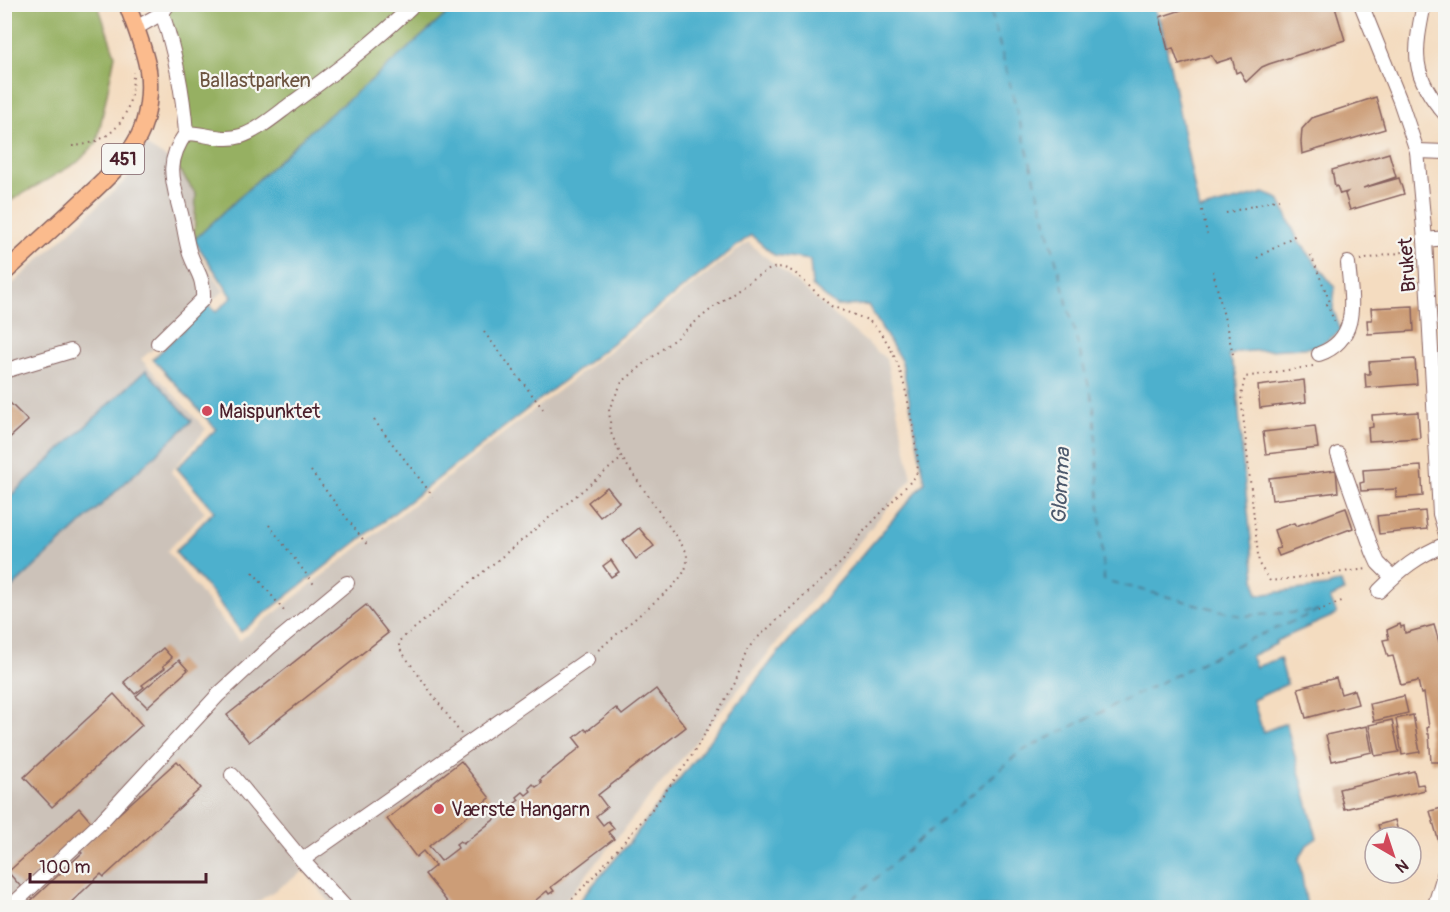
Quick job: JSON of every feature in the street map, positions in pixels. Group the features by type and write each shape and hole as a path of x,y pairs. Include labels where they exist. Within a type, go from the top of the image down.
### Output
{"main road":[{"name":"451","path":"4,273 109,176 139,135 148,99 148,71 142,44 127,4"}],"street":[{"path":"186,133 198,133 223,139 253,131 365,49 414,4"},
{"name":"Bruket","path":"1361,4 1400,101 1417,151 1431,335 1440,514 1446,534"},
{"path":"1424,4 1416,56 1418,71 1425,89 1446,115"},
{"path":"136,28 165,9 183,101 186,133 179,143 171,175 185,238 203,284 203,298 158,343"},
{"path":"1417,151 1446,152"},
{"path":"1425,244 1446,238"},
{"path":"1320,359 1340,341 1348,327 1352,300 1348,262"},
{"path":"1431,335 1446,334"},
{"path":"4,371 71,351"},
{"path":"1338,454 1373,552 1382,567 1392,577"},
{"path":"1379,591 1413,560 1446,544"},
{"path":"9,908 99,824 218,694 270,646 347,583"},
{"path":"302,860 587,660"},
{"path":"232,775 302,860 346,908"},
{"path":"1434,908 1444,872"}],"path":[{"path":"72,146 97,142 116,130 129,99 133,69"},
{"path":"1226,213 1279,199"},
{"path":"1202,210 1208,234"},
{"path":"1257,258 1296,235"},
{"path":"1348,262 1425,244"},
{"path":"1311,255 1330,302 1328,304 1335,323 1338,322"},
{"path":"564,908 648,814 688,762 735,683 747,650 755,640 843,561 864,531 911,482 918,468 910,412 902,377 883,336 868,320 831,306 794,272 782,267 766,270 715,306 622,382 609,409 611,433 622,458 686,552 688,561 682,577 671,588 587,660"},
{"path":"1213,271 1233,354"},
{"path":"484,332 543,409"},
{"path":"1320,359 1245,376 1241,396 1259,564 1269,580 1382,567"},
{"path":"374,420 433,496"},
{"path":"468,744 399,648 399,641 622,458"},
{"path":"311,471 368,546"},
{"path":"269,525 316,587"},
{"path":"253,572 284,611"},
{"path":"1318,611 1344,600"}],"shaded area":[{"path":"145,145 170,160 196,194 191,242 224,291 141,359 206,429 171,472 205,512 167,551 239,641 748,242 886,359 912,478 560,907 334,907 304,871 250,907 5,908 5,291 126,180"}],"green space":[{"path":"5,4 98,5 115,55 97,142 78,162 5,204"},
{"name":"Ballastparken","path":"150,5 457,5 310,131 194,240 196,194 175,164 188,129 168,16 154,11"}],"water":[{"name":"Glomma","path":"457,5 1153,5 1162,26 1199,210 1264,193 1279,199 1298,240 1335,288 1333,309 1341,331 1317,347 1238,352 1229,356 1236,373 1257,595 1327,586 1341,582 1344,591 1330,598 1337,614 1276,641 1276,644 1251,656 1256,667 1280,658 1287,684 1253,700 1263,732 1286,723 1317,838 1307,845 1299,859 1307,907 574,907 628,844 774,658 925,482 902,362 868,305 836,306 812,286 810,260 774,255 751,235 241,632 212,593 175,552 214,511 177,468 216,429 153,359 209,305 216,312 232,297 194,240 310,131"},
{"path":"146,370 192,421 5,594 5,501"}],"building":[{"path":"1200,4 1334,4 1345,40 1269,64 1262,67 1246,82 1240,71 1236,73 1232,58 1216,63 1211,55 1179,65 1173,48 1168,50 1160,17"},
{"path":"1376,97 1385,129 1302,154 1302,129 1312,118"},
{"path":"1389,153 1396,177 1363,188 1399,178 1404,194 1350,210 1345,194 1347,192 1340,194 1337,186 1335,187 1332,170"},
{"path":"1413,306 1414,331 1368,334 1367,320 1372,320 1371,308"},
{"path":"1415,359 1417,384 1366,388 1365,374 1370,374 1369,362"},
{"path":"1304,380 1306,402 1260,408 1258,386"},
{"path":"4,397 28,421 4,443"},
{"path":"1418,412 1420,438 1369,441 1368,428 1373,427 1372,415"},
{"path":"1315,426 1318,448 1266,454 1263,432"},
{"path":"1421,466 1423,496 1396,498 1396,489 1361,491 1360,483 1364,482 1363,470"},
{"path":"1336,470 1338,492 1272,500 1269,478"},
{"path":"607,487 619,502 600,517 588,502"},
{"path":"1346,508 1353,528 1279,556 1276,549 1280,548 1274,530 1294,523 1296,526"},
{"path":"1425,511 1427,529 1379,534 1377,516"},
{"path":"639,528 654,546 636,559 623,541"},
{"path":"611,560 619,572 611,577 603,566"},
{"path":"366,605 388,633 249,742 227,715"},
{"path":"1400,624 1401,627 1404,626 1405,633 1434,625 1446,665 1446,762 1431,762 1424,693 1421,694 1418,681 1401,685 1393,656 1388,657 1383,640 1389,639 1387,630"},
{"path":"163,648 172,658 163,666 165,668 142,685 144,687 135,694 124,682"},
{"path":"179,660 188,670 147,707 136,696"},
{"path":"1336,678 1341,694 1354,690 1358,704 1306,718 1298,688"},
{"path":"656,689 686,727 598,795 607,807 596,816 603,825 608,821 614,828 608,832 614,839 551,887 554,891 549,894 547,891 526,908 452,908 425,874 435,866 423,851 416,857 387,819 461,761 490,798 429,846 441,861 458,848 456,844 460,841 463,844 519,800 517,797 523,792 526,795 531,791 529,788 533,784 536,787 542,783 540,780 581,747 574,738 585,729 587,731 616,708 622,715"},
{"path":"114,694 142,725 52,807 24,777"},
{"path":"1404,696 1408,713 1374,721 1370,704"},
{"path":"1413,715 1420,752 1402,755 1396,719"},
{"path":"1392,720 1399,752 1375,756 1369,725"},
{"path":"1367,726 1372,752 1332,761 1326,735"},
{"path":"177,761 201,788 104,877 101,874 65,908 23,908 82,853 79,850"},
{"path":"1414,771 1417,785 1423,784 1425,790 1344,809 1339,789"},
{"path":"1446,807 1446,864 1445,864 1430,811"},
{"path":"79,808 92,823 21,887 8,872"},
{"path":"1395,820 1396,825 1378,825"}],"ferry route":[{"path":"842,908 1020,752 1241,643 1318,611 1241,616 1104,580 1094,406 989,4"}],"place":[{"name":"Maispunktet","path":"207,411"},
{"name":"Værste Hangarn","path":"439,809"}]}
